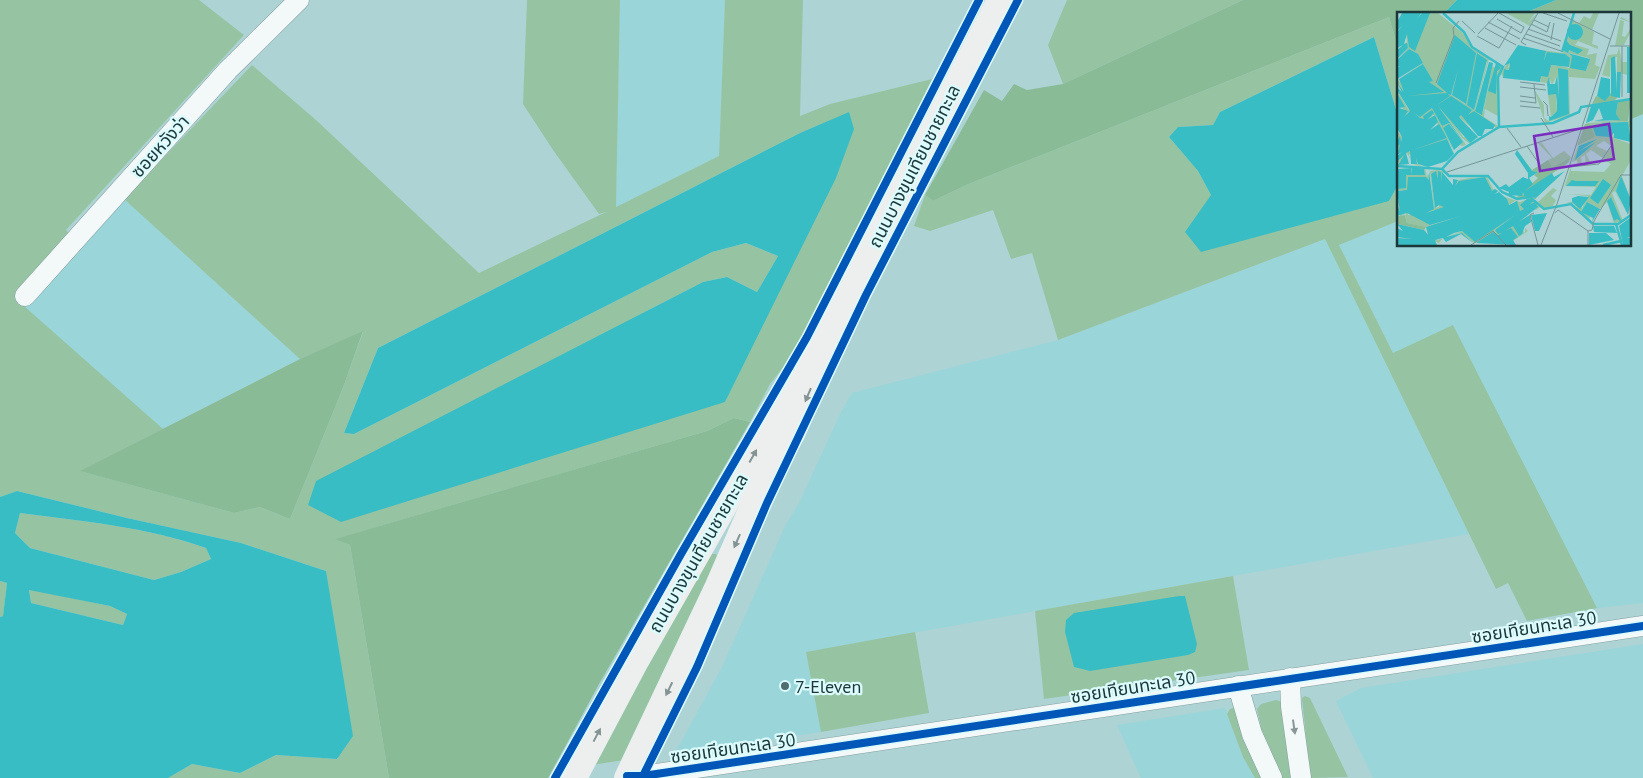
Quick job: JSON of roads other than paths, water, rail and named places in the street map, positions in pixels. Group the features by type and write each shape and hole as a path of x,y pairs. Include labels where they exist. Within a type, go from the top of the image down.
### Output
{"main road":[{"name":"ถนนบางขุนเทียนชายทะเล","path":"574,778 636,660 750,462 796,376 829,332 1000,0"},
{"name":"ถนนบางขุนเทียนชายทะเล","path":"620,777 706,611 755,501 793,432 819,370 829,332"}],"street":[{"name":"ซอยหวังว่า","path":"25,296 228,70 299,0"},
{"name":"ซอยเทียนทะเล 30","path":"620,777 679,771 1643,626"},
{"path":"1290,678 1291,706 1301,777"},
{"path":"1238,686 1252,734 1272,778"}],"water":[{"path":"1457,0 1556,0 1527,12 1445,12"},
{"path":"1374,37 1397,113 1397,187 1389,201 1201,252 1185,232 1211,195 1198,171 1169,137 1178,127 1213,125 1220,112"},
{"path":"849,112 854,129 836,178 725,402 341,522 308,505 316,481 703,282 727,277 757,292 778,256 746,243 712,252 354,434 344,433 378,348 800,133"},
{"path":"17,491 241,543 326,571 353,736 337,759 276,755 240,773 192,764 168,778 0,778 0,617 3,616 7,583 0,581 0,497","holes":["20,513 91,522 161,535 206,548 211,559 181,572 154,580 30,548 15,533","29,590 110,606 127,614 123,625 31,603"]},
{"path":"1185,596 1197,644 1195,652 1188,655 1090,671 1074,667 1065,632 1066,620 1074,613"}],"place":[{"name":"7-Eleven","path":"785,686"}]}
